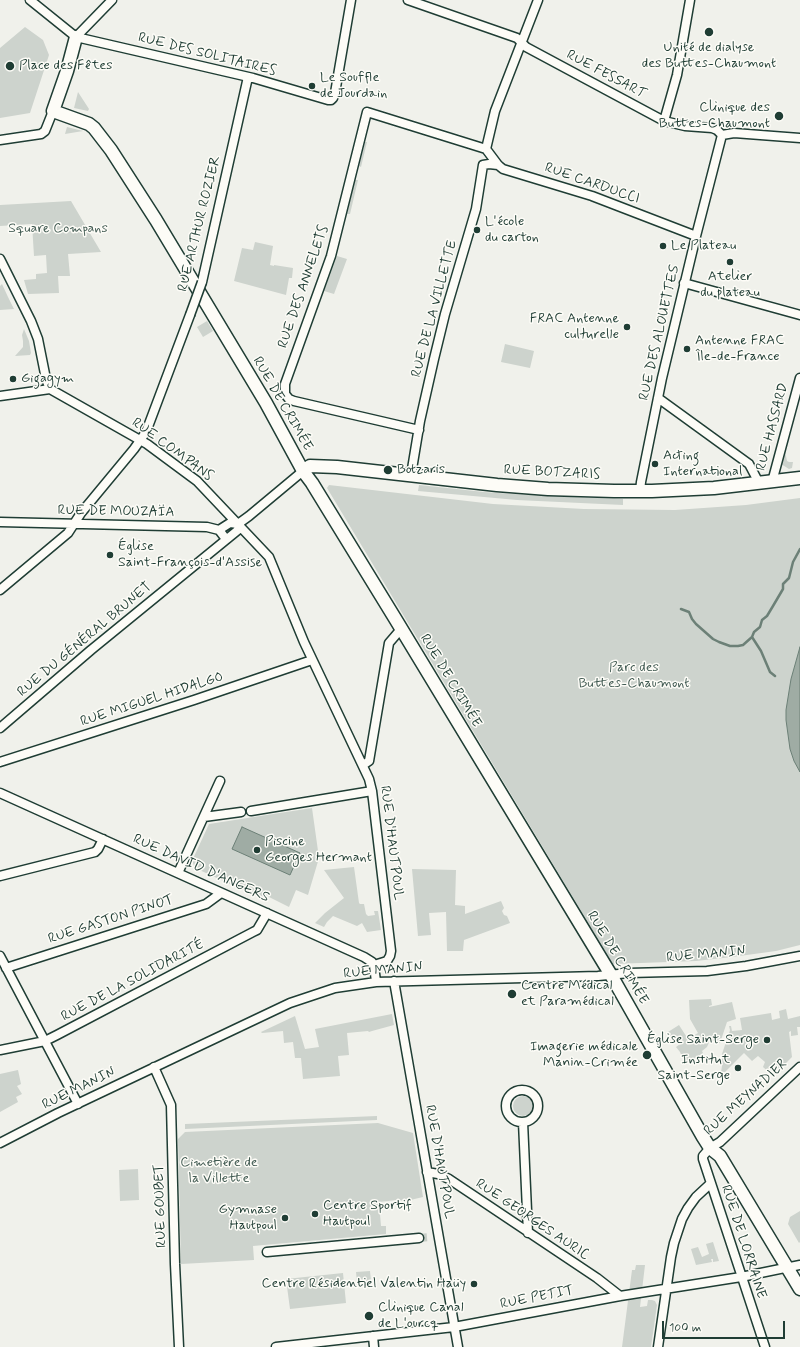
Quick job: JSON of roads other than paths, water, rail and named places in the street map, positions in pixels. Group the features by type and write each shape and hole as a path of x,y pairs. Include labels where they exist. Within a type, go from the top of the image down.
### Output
{"street":[{"path":"30,0 76,37"},
{"path":"0,140 34,135 45,131 68,70 76,37 112,0"},
{"name":"RUE DES SOLITAIRES","path":"76,37 248,77 331,100 335,93 351,0"},
{"name":"RUE FESSART","path":"408,0 517,38 526,47 664,121 685,126 712,128 717,130 722,135 734,133 800,138"},
{"path":"486,149 495,111 538,0"},
{"path":"664,121 677,75 690,0"},
{"name":"RUE ARTHUR ROZIER","path":"0,590 68,533 81,513 146,432 202,282 248,77"},
{"name":"RUE DE CRIMÉE","path":"53,111 89,124 99,133 156,220 258,390 303,471 312,483 611,975 710,1148 720,1156 800,1289"},
{"name":"RUE DES ANNELETS","path":"418,430 289,399 285,394 285,384 332,256 367,112 486,149"},
{"name":"RUE DES ALOUETTES","path":"640,491 640,482 662,378 684,283 722,135"},
{"name":"RUE CARDUCCI","path":"486,149 498,165 505,170 592,196 696,236"},
{"name":"RUE DE LA VILLETTE","path":"410,475 418,430 441,329 476,209 483,165 498,165"},
{"path":"0,259 31,321 38,339 46,379 50,389 0,396"},
{"path":"684,283 800,315"},
{"name":"RUE HASSARD","path":"766,483 800,378"},
{"name":"RUE COMPANS","path":"50,389 140,440 198,481 269,557 312,660 363,765"},
{"path":"658,398 749,464 766,483"},
{"name":"RUE BOTZARIS","path":"303,471 310,466 337,467 464,482 541,488 640,491 714,488 800,478"},
{"name":"RUE DU GÉNÉRAL BRUNET","path":"219,530 230,523 238,524 303,471"},
{"name":"RUE DE MOUZAÏA","path":"0,522 207,527 219,530"},
{"name":"RUE DU GÉNÉRAL BRUNET","path":"0,728 91,650 238,530 238,524"},
{"path":"219,530 226,539"},
{"path":"363,765 369,761 389,644 401,629"},
{"name":"RUE MIGUEL HIDALGO","path":"0,762 194,700 312,660"},
{"name":"RUE D'HAUTPOUL","path":"363,765 372,790 391,951 387,961 374,966"},
{"path":"178,873 220,780"},
{"path":"251,811 372,790"},
{"name":"RUE DAVID D'ANGERS","path":"0,793 352,952 372,962 374,966"},
{"path":"204,817 240,812"},
{"path":"0,876 95,852 102,839"},
{"name":"RUE GASTON PINOT","path":"6,968 206,904 221,893"},
{"name":"RUE DE LA SOLIDARITÉ","path":"0,1050 45,1041 257,930 267,913"},
{"path":"0,956 78,1104"},
{"name":"RUE MANIN","path":"0,1143 58,1113 290,1003 335,988 394,981 707,971 746,966 800,956"},
{"path":"374,966 376,982"},
{"name":"RUE D'HAUTPOUL","path":"394,981 427,1172 434,1237 458,1347"},
{"name":"RUE GOUBET","path":"154,1067 171,1105 175,1264 179,1347"},
{"name":"RUE MEYNADIER","path":"710,1148 720,1142 800,1067"},
{"path":"523,1122 528,1233"},
{"name":"RUE DE LORRAINE","path":"710,1148 703,1156 703,1159 765,1347"},
{"name":"RUE GEORGES AURIC","path":"427,1172 438,1174 449,1179 597,1278 620,1296"},
{"path":"658,1347 671,1257 682,1219 696,1197 710,1184"},
{"path":"267,1252 419,1238"},
{"name":"RUE PETIT","path":"276,1347 454,1327 620,1296 741,1277 800,1265"},
{"path":"372,1336 374,1347"}],"waterway":[{"path":"752,637 754,632 760,627 762,620 767,616 783,589 783,584 789,578 793,562 800,549"},
{"path":"681,609 689,612 696,624 713,639 719,642 730,646 738,646 743,645 752,637 761,651 770,672 775,676"}],"tunnel":[{"path":"419,1238 430,1237"}],"place":[{"name":"Unité de dialyse des Buttes-Chaumont","path":"709,32"},
{"name":"Place des Fêtes","path":"10,66"},
{"name":"Le Souffle de Jourdain","path":"312,86"},
{"name":"Clinique des Buttes-Chaumont","path":"779,116"},
{"name":"L'école du carton","path":"477,230"},
{"name":"Le Plateau","path":"663,246"},
{"name":"Atelier du plateau","path":"730,262"},
{"name":"FRAC Antenne culturelle","path":"627,327"},
{"name":"Antenne FRAC Île-de-France","path":"687,349"},
{"name":"Gigagym","path":"13,379"},
{"name":"Acting International","path":"655,464"},
{"name":"Botzaris","path":"388,470"},
{"name":"Église Saint-François-d'Assise","path":"110,555"},
{"name":"Piscine Georges Hermant","path":"257,850"},
{"name":"Centre Médical et Paramédical","path":"512,994"},
{"name":"Église Saint-Serge","path":"767,1040"},
{"name":"Imagerie médicale Manin-Crimée","path":"647,1055"},
{"name":"Institut Saint-Serge","path":"738,1068"},
{"name":"Centre Sportif Hautpoul","path":"315,1214"},
{"name":"Gymnase Hautpoul","path":"285,1218"},
{"name":"Centre Résidentiel Valentin Haüy","path":"474,1284"},
{"name":"Clinique Canal de L'ourcq","path":"369,1316"}],"park label":[{"name":"Square Compans","path":"58,229"},
{"name":"Parc des Buttes-Chaumont","path":"634,676"},
{"name":"Cimetière de la Villette","path":"219,1172"}]}
